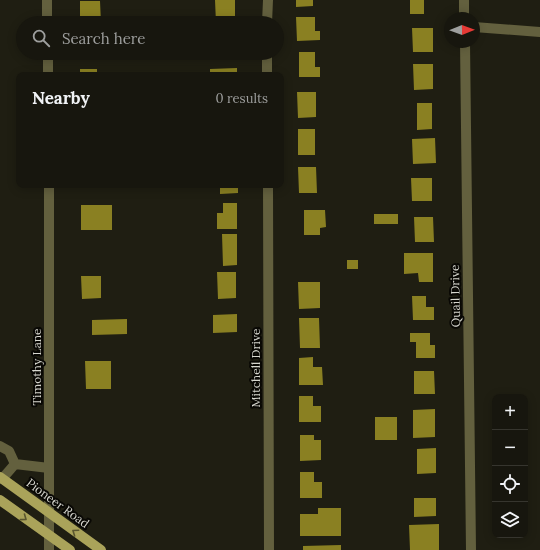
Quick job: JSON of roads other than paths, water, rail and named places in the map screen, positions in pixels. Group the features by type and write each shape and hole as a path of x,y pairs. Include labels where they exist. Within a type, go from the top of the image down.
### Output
{"main road":[{"name":"Pioneer Road","path":"1,478 101,550"},
{"path":"0,500 70,550"}],"street":[{"path":"47,0 47,16"},
{"path":"267,16 268,0"},
{"path":"464,0 464,12"},
{"path":"480,27 540,32"},
{"name":"Quail Drive","path":"465,48 472,550"},
{"path":"48,60 48,72"},
{"path":"267,60 267,72"},
{"name":"Timothy Lane","path":"49,188 49,550"},
{"name":"Mitchell Drive","path":"268,188 269,550"},
{"path":"0,446 9,451 15,464"},
{"path":"15,464 48,468"},
{"path":"1,478 15,464"}]}
